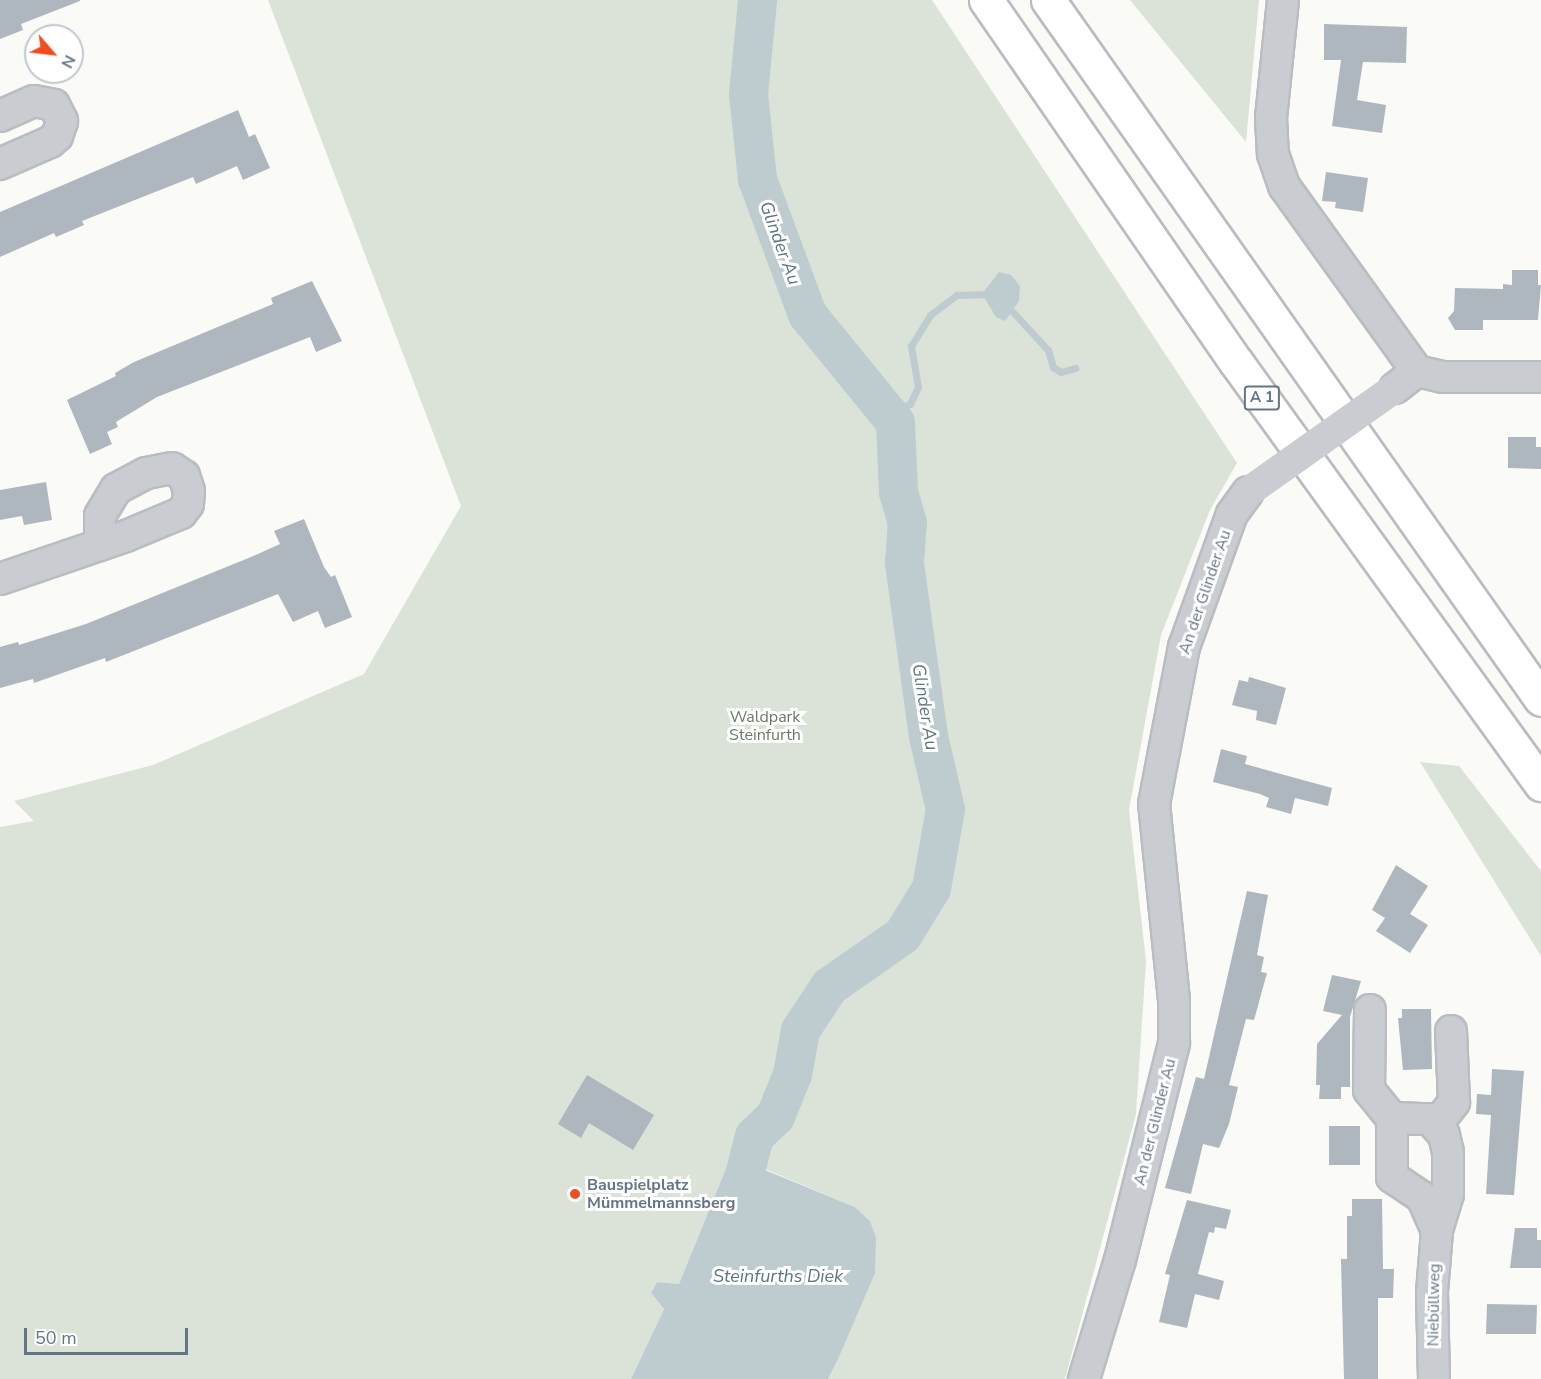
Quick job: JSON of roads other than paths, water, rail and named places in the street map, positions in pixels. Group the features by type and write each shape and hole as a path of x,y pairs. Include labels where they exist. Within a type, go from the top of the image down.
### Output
{"highway":[{"path":"1048,0 1541,699"},
{"name":"A 1","path":"988,4 1236,362 1541,784"}],"street":[{"path":"1283,0 1271,118 1273,154 1284,186 1406,380 1443,377 1541,377"},
{"path":"0,116 34,101 54,105 62,121 50,142 0,164"},
{"name":"An der Glinder Au","path":"1084,1379 1120,1260 1174,1043 1174,1000 1154,804 1184,647 1233,513 1248,492 1406,380"},
{"path":"0,579 100,545"},
{"path":"1370,1010 1369,1090 1392,1118 1430,1119 1437,1124 1454,1102 1451,1031"},
{"name":"Niebüllweg","path":"1392,1118 1392,1177 1422,1197 1437,1230"},
{"name":"Niebüllweg","path":"1434,1379 1432,1292 1437,1230 1448,1184 1448,1152 1444,1135 1437,1124"}],"water":[{"path":"999,272 1011,275 1020,286 1019,301 1005,321 996,317 982,294"},
{"name":"Steinfurths Diek","path":"745,1149 768,1160 765,1170 855,1207 870,1221 876,1237 875,1273 838,1359 828,1379 631,1379 664,1309 651,1293 657,1282 679,1284 725,1171"}],"waterway":[{"name":"Glinder Au","path":"737,1202 754,1136 775,1116 792,1074 800,1030 829,986 902,935 931,888 945,809 928,736 904,562 907,523 898,492 895,422 807,314 757,179 748,94 757,0"},
{"path":"882,406 897,409 910,404 918,387 911,346 930,315 957,295 982,294"},
{"path":"1013,312 1048,350 1053,367 1061,372 1075,368"}],"place":[{"name":"Bauspielplatz Mümmelmannsberg","path":"575,1194"}],"park label":[{"name":"Waldpark Steinfurth","path":"765,726"}]}
